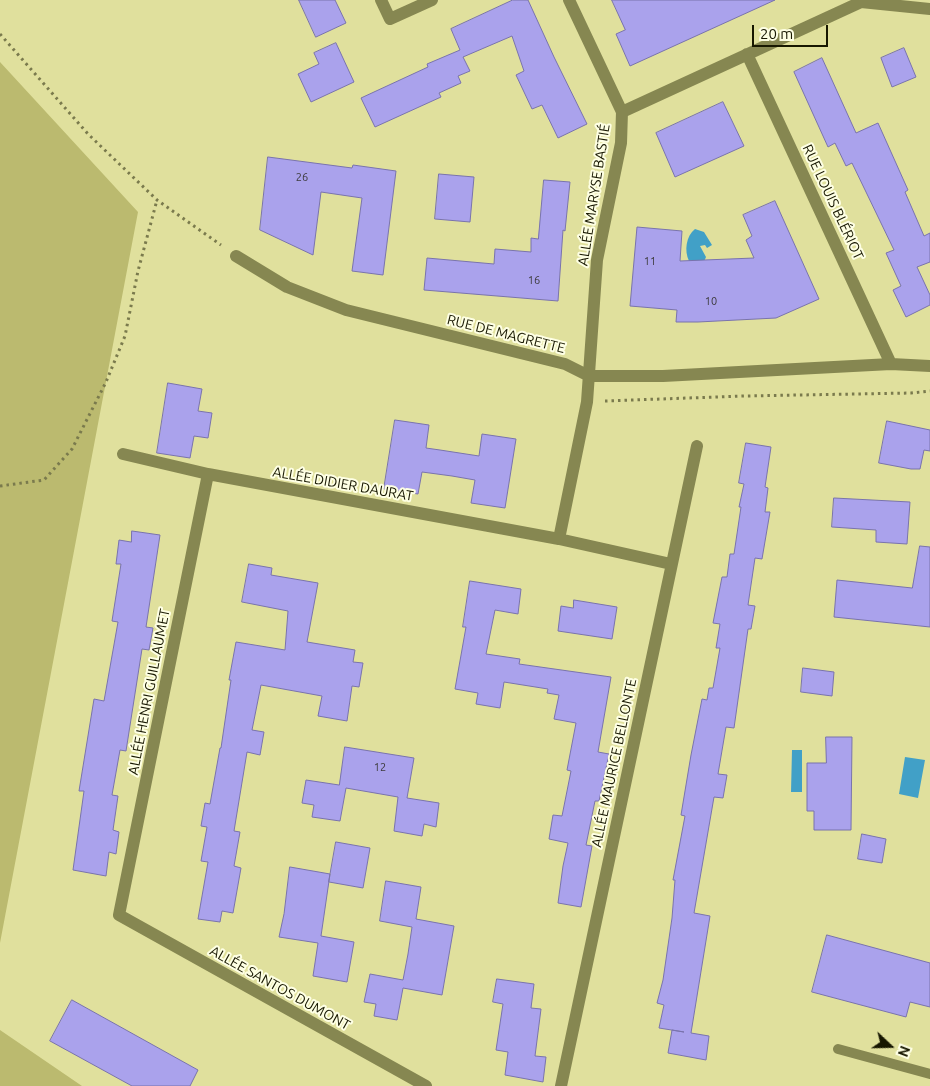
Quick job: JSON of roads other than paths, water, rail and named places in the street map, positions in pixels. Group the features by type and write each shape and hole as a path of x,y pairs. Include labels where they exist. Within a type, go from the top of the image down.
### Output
{"street":[{"path":"381,0 390,19 432,0"},
{"name":"ALLÉE MARYSE BASTIÉ","path":"559,539 587,402 597,260 621,143 622,112 569,0"},
{"path":"622,112 861,1 930,9"},
{"name":"RUE LOUIS BLÉRIOT","path":"747,54 891,364"},
{"name":"RUE DE MAGRETTE","path":"236,256 288,287 346,310 565,364 589,376 663,376 891,364 930,366"},
{"name":"ALLÉE MAURICE BELLONTE","path":"561,1086 697,446"},
{"name":"ALLÉE DIDIER DAURAT","path":"123,454 208,474 559,539 671,564"},
{"name":"ALLÉE HENRI GUILLAUMET","path":"119,916 208,474"},
{"name":"ALLÉE SANTOS DUMONT","path":"119,916 426,1086"}],"lane":[{"path":"838,1049 930,1074"}],"water":[{"path":"695,229 704,232 712,245 707,248 705,245 700,246 706,257 703,264 689,261 687,257 686,248 688,240"},
{"path":"792,750 802,750 802,792 791,792"},
{"path":"905,757 925,760 918,798 899,794"}]}
